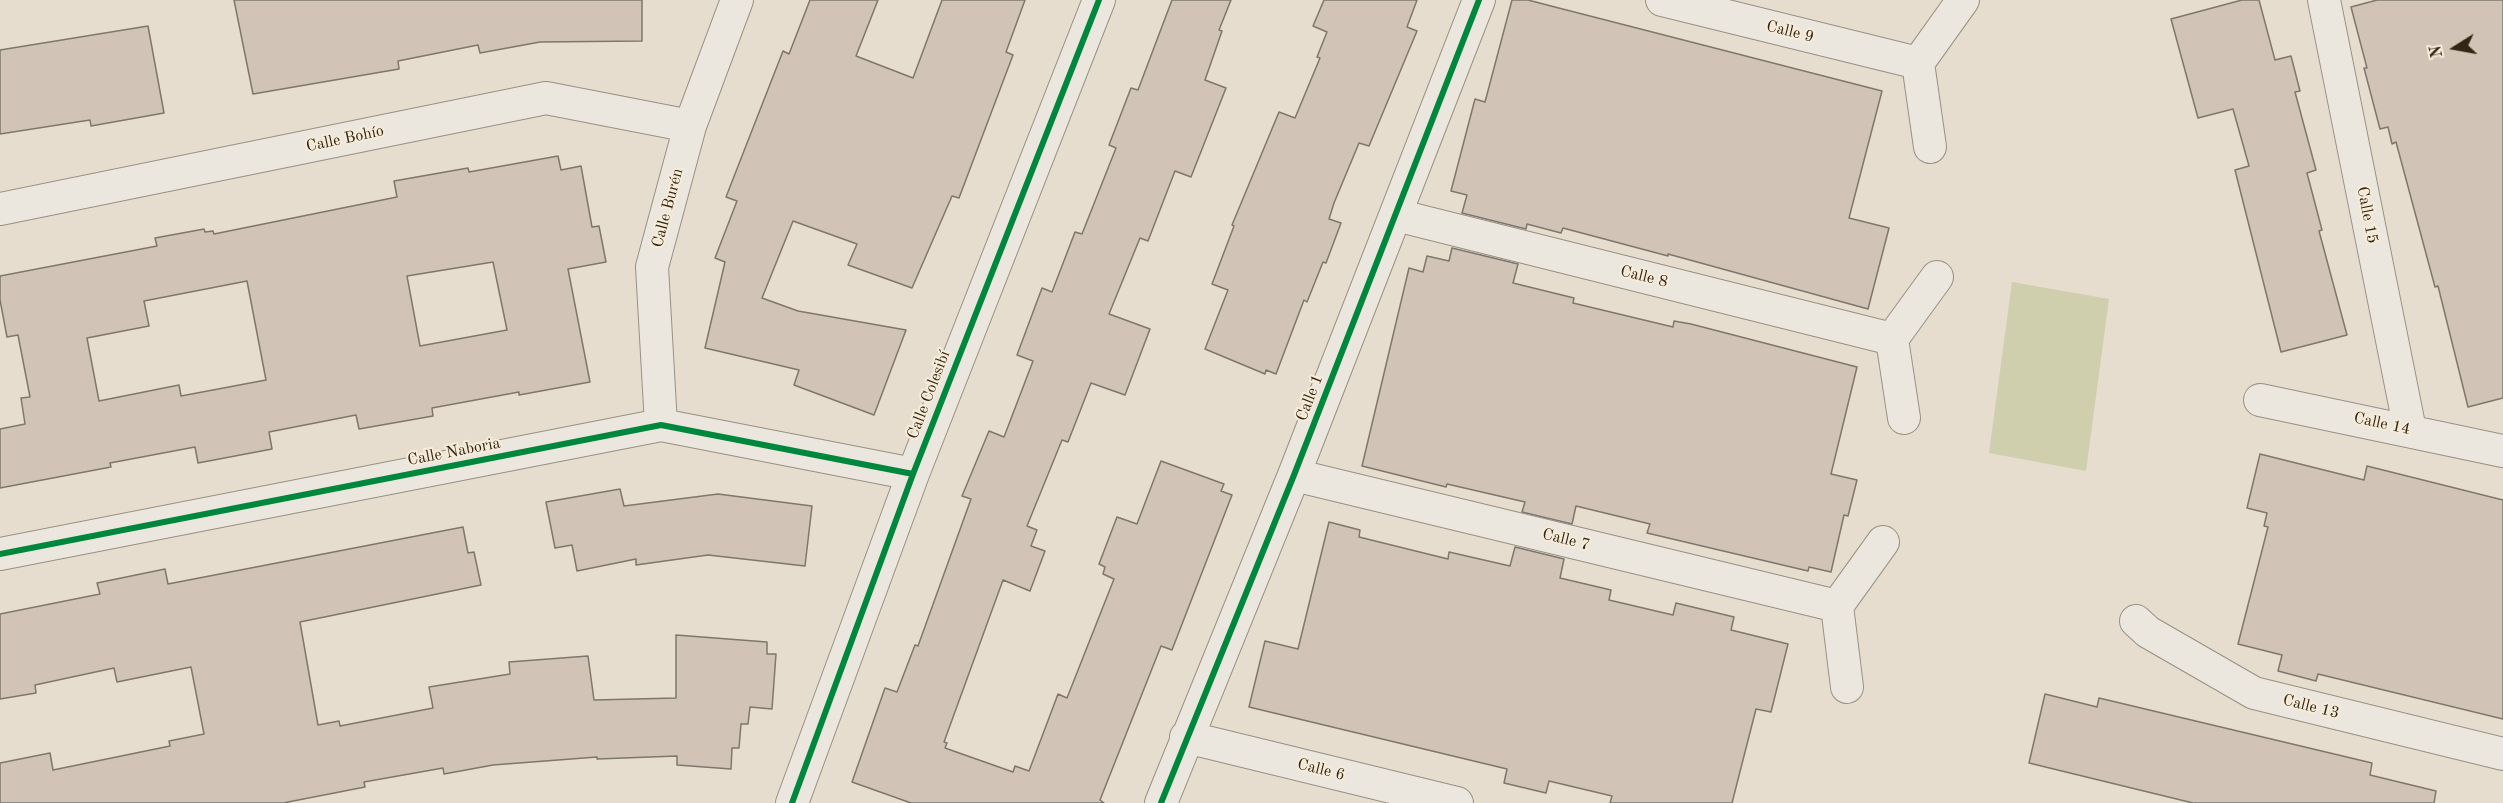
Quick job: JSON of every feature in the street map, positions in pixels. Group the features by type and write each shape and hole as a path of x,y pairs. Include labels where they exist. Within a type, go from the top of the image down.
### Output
{"street":[{"name":"Calle Burén","path":"661,425 652,267 690,126 737,0"},
{"name":"Calle Colesibí","path":"792,803 913,474 1099,0"},
{"name":"Calle 1","path":"1161,803 1294,475 1479,0"},
{"name":"Calle 9","path":"1662,0 1918,63"},
{"path":"1930,147 1918,63 1963,0"},
{"name":"Calle 15","path":"2324,0 2410,430"},
{"name":"Calle Bohío","path":"0,209 546,98 690,126"},
{"name":"Calle 8","path":"1396,215 1892,339"},
{"path":"1904,418 1892,339 1937,277"},
{"name":"Calle 14","path":"2260,400 2503,451"},
{"name":"Calle Naboria","path":"0,554 661,425 913,474"},
{"name":"Calle 7","path":"1294,475 1838,606"},
{"path":"1847,687 1838,606 1883,542"},
{"name":"Calle 13","path":"2136,621 2148,632 2254,693 2503,754"},
{"name":"Calle 6","path":"1186,737 1456,803"}],"green space":[{"path":"2012,282 2109,299 2086,471 1989,453"}],"building":[{"path":"234,0 642,0 642,41 540,42 480,53 478,45 398,61 399,69 253,94"},
{"path":"810,0 878,0 856,56 913,78 942,0 1025,0 1006,52 1013,55 959,198 952,196 912,288 848,265 857,244 793,221 762,298 798,311 906,330 874,415 794,385 799,370 705,348 725,262 715,258 737,201 726,197 783,51 789,54"},
{"path":"1172,0 1231,0 1219,30 1222,31 1205,80 1226,88 1191,177 1175,171 1148,241 1140,238 1109,314 1150,329 1125,395 1091,383 1068,442 1062,440 1027,526 1037,530 1031,546 1045,551 1030,591 1003,580 944,742 947,743 945,748 1013,772 1015,766 1029,771 1058,694 1067,698 1114,579 1103,574 1105,567 1099,564 1117,517 1137,524 1161,461 1224,484 1221,491 1232,495 1172,650 1161,646 1100,800 1104,803 911,803 852,782 885,688 897,692 915,645 918,646 971,499 962,496 989,431 1004,437 1033,361 1017,355 1042,288 1052,292 1075,232 1082,234 1116,148 1109,145 1131,88 1138,90"},
{"path":"1324,0 1417,0 1407,27 1417,31 1369,146 1359,143 1334,203 1329,219 1341,223 1326,263 1323,262 1307,302 1304,300 1276,374 1266,370 1265,374 1205,349 1228,290 1212,284 1234,226 1232,225 1279,112 1295,118 1320,58 1317,57 1327,32 1313,26"},
{"path":"1512,0 1528,0 1882,91 1849,218 1889,228 1868,309 1668,254 1668,256 1563,228 1561,233 1527,224 1526,229 1462,213 1467,195 1451,191 1475,99 1485,102"},
{"path":"2242,0 2259,0 2275,60 2291,56 2300,91 2295,92 2316,170 2307,173 2322,230 2319,231 2347,335 2281,352 2235,170 2249,166 2233,109 2198,118 2171,19"},
{"path":"2377,0 2503,0 2503,398 2468,407 2438,286 2435,287 2396,142 2392,144 2388,127 2380,129 2364,68 2367,68 2351,7"},
{"path":"148,26 164,113 91,126 90,120 0,134 0,50"},
{"path":"558,156 561,170 581,166 592,227 599,226 606,262 568,269 590,382 432,408 433,416 359,429 356,415 269,432 272,449 198,463 195,447 110,463 111,467 0,488 0,429 25,424 21,398 30,397 18,335 7,337 0,300 0,276 157,246 155,238 204,229 205,232 213,231 214,234 397,197 394,181 468,168 469,172","holes":["493,262 507,330 420,346 407,276","247,281 266,380 181,396 179,385 99,401 87,338 149,326 144,301"]},
{"path":"1452,248 1518,264 1513,283 1574,298 1573,303 1673,327 1674,321 1691,324 1857,367 1831,474 1857,480 1848,516 1844,515 1831,572 1809,567 1808,571 1647,533 1650,524 1576,506 1572,524 1522,512 1525,502 1447,484 1446,487 1362,466 1409,268 1423,272 1427,256 1449,261"},
{"path":"2260,454 2364,480 2367,466 2503,500 2503,719 2318,674 2316,681 2278,671 2282,655 2238,644 2268,527 2264,526 2267,513 2247,508"},
{"path":"620,489 624,506 718,494 812,506 805,566 708,555 636,565 636,559 577,571 572,545 555,548 546,502"},
{"path":"1329,522 1360,530 1359,537 1448,559 1449,552 1510,566 1515,547 1564,559 1560,578 1611,590 1609,600 1673,615 1676,603 1734,617 1731,630 1788,644 1771,712 1756,709 1732,803 1610,803 1612,796 1549,781 1546,793 1504,783 1507,769 1249,707 1265,641 1298,649"},
{"path":"463,527 468,553 474,552 481,585 300,622 318,725 339,721 340,726 433,708 429,687 510,674 509,662 588,656 594,700 676,698 676,635 767,642 767,654 776,654 772,709 750,707 748,724 741,724 739,748 732,748 731,769 677,765 677,756 597,759 597,757 493,765 444,774 443,768 364,782 365,787 283,803 0,803 0,763 50,753 53,770 170,746 169,741 204,734 191,667 117,682 114,668 35,685 36,693 0,699 0,614 100,594 97,583 165,569 168,584"},
{"path":"2045,694 2097,707 2099,698 2372,763 2370,775 2436,791 2434,803 2193,803 2029,763"}],"cycle path":[{"path":"792,803 913,474 1099,0"},
{"path":"1161,803 1294,475 1479,0"},
{"path":"0,554 661,425 913,474"}]}
